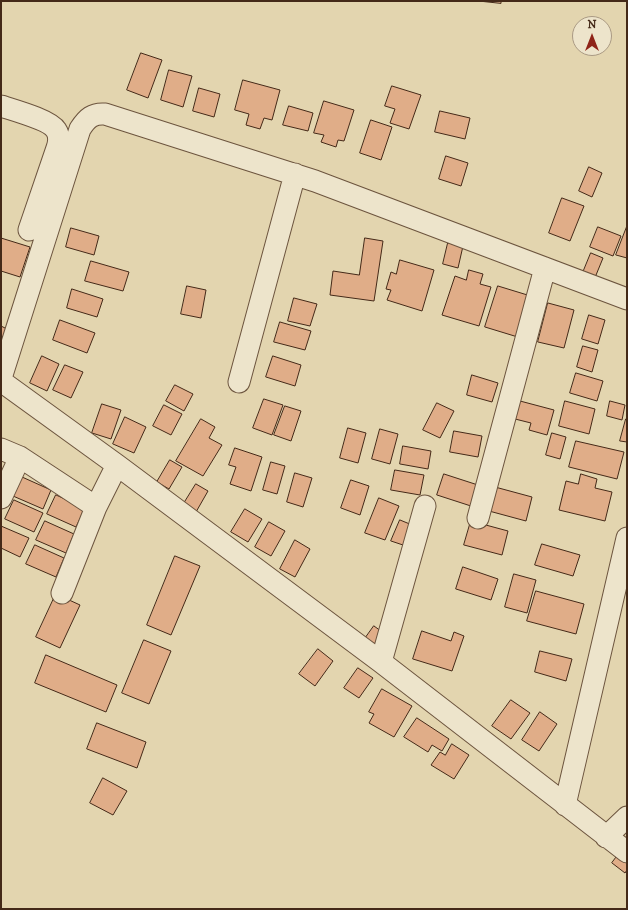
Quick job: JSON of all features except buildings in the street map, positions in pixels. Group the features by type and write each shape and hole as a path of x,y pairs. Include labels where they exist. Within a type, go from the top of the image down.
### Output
{"street":[{"path":"1,106 50,124 57,130 59,139 57,148 29,230"},
{"path":"627,299 295,174 98,113 91,116 80,128 1,379 114,472 381,662 627,852"},
{"path":"239,382 295,174"},
{"path":"478,518 545,268"},
{"path":"1,448 20,457 96,507"},
{"path":"1,498 20,457"},
{"path":"62,593 96,507 114,472"},
{"path":"381,662 425,506"},
{"path":"565,805 627,538"},
{"path":"606,836 627,817"}]}
